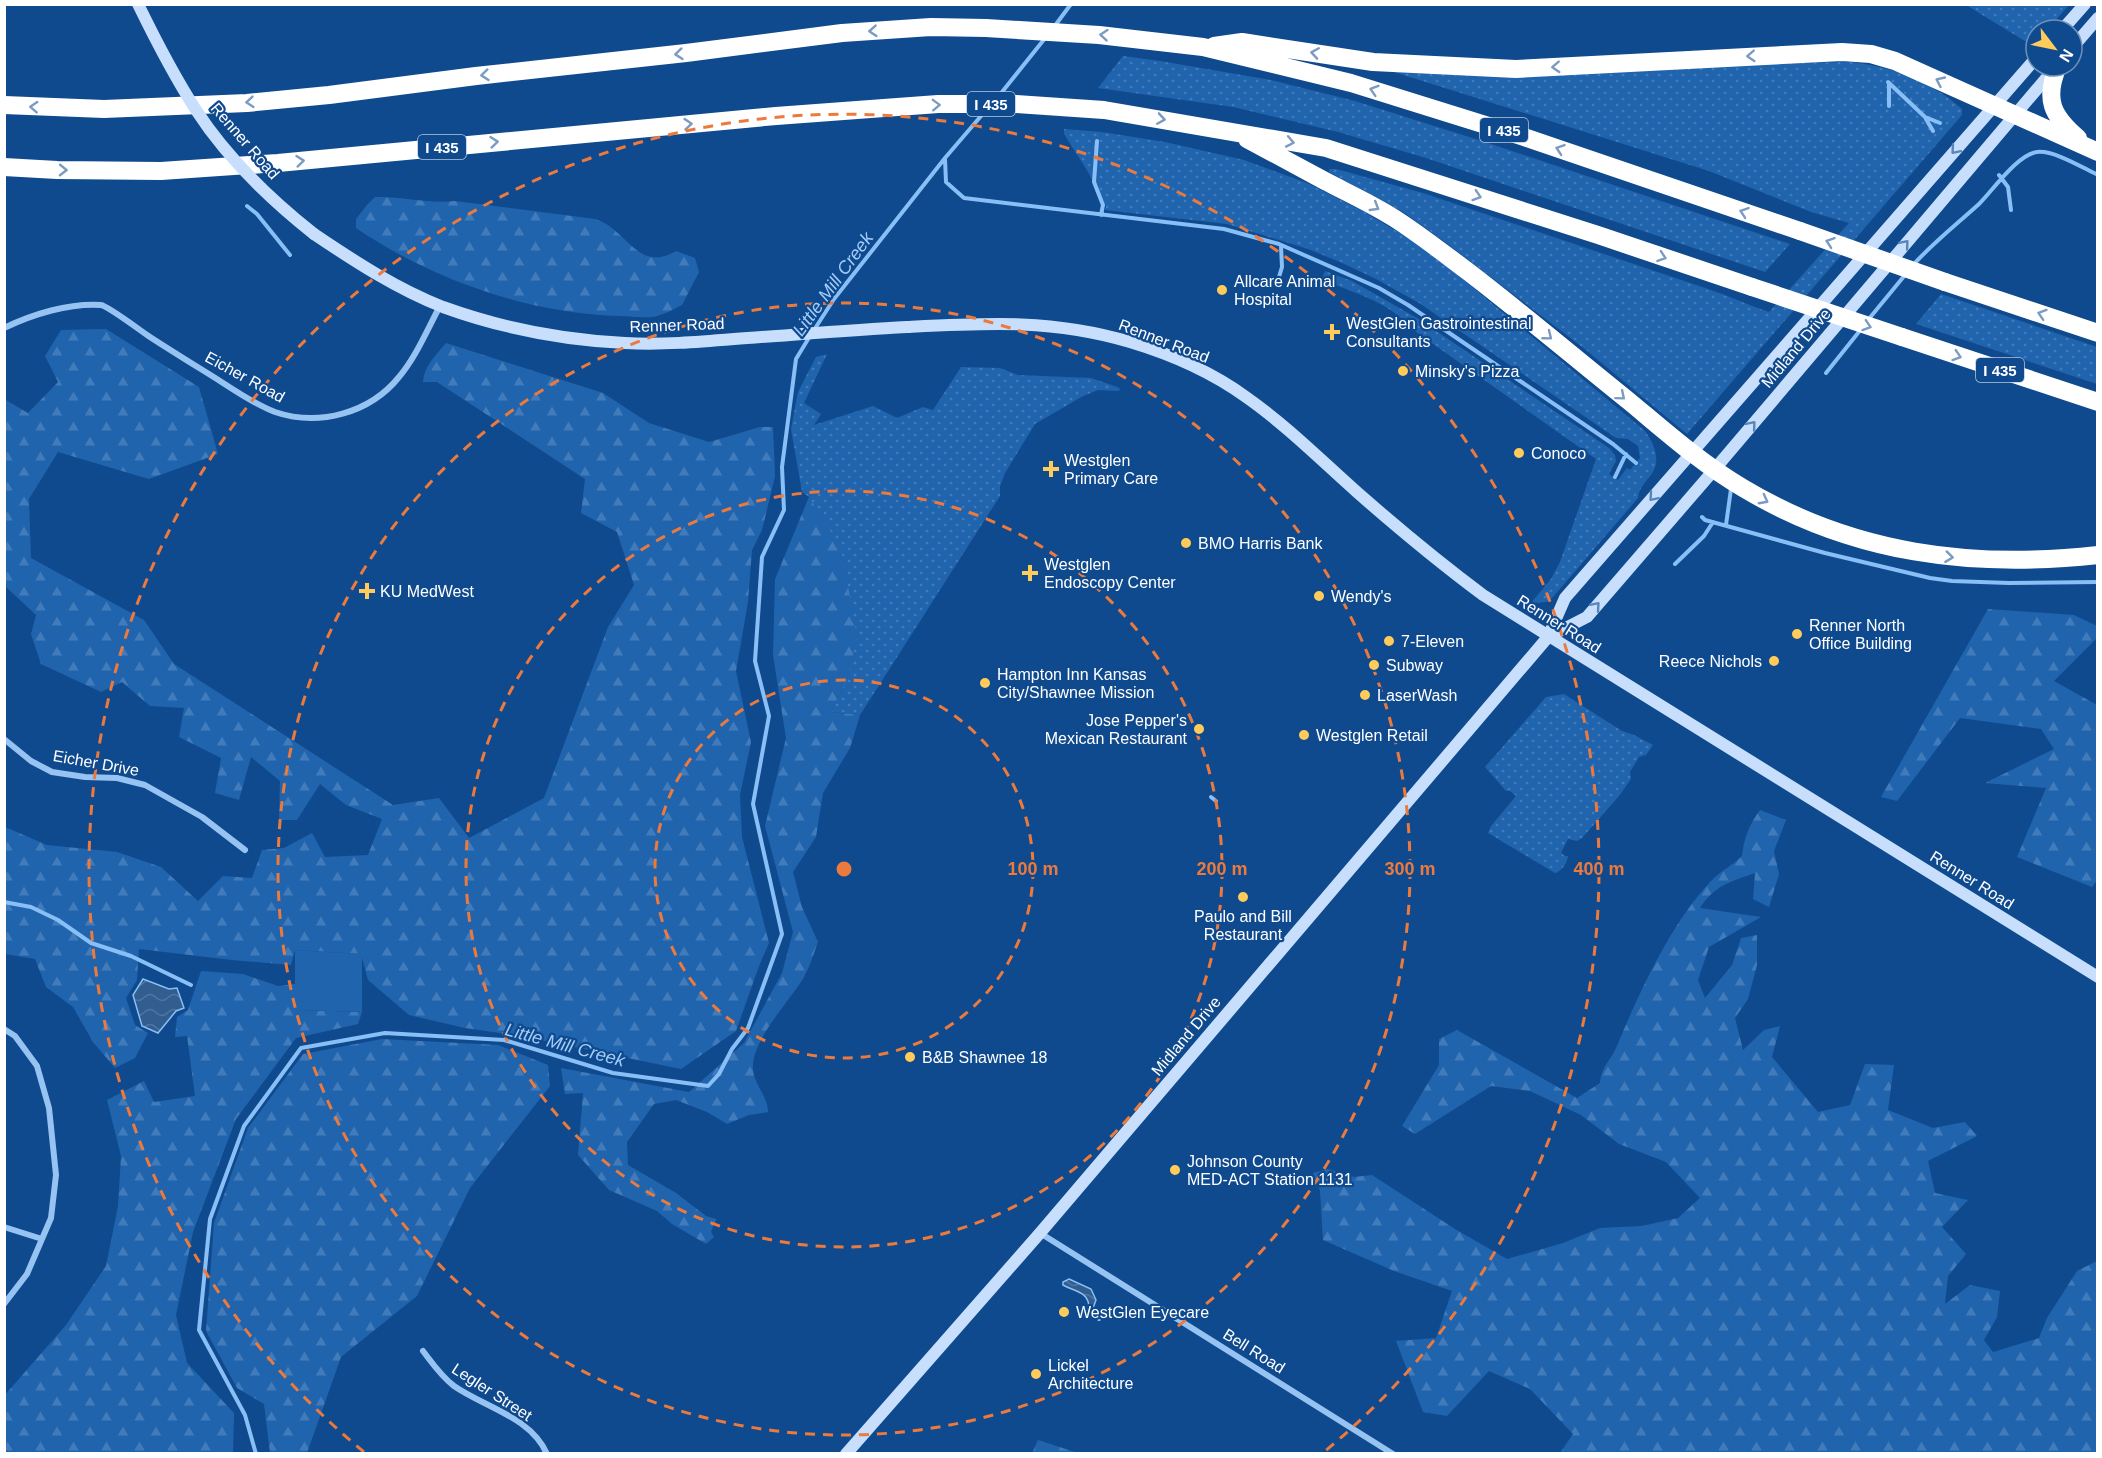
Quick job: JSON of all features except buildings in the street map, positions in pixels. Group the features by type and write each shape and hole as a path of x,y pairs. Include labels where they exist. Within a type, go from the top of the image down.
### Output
{"highway":[{"name":"I 435","path":"4,105 104,109 247,103 843,33 931,27 1077,33 1162,41 1203,47 1407,99 2097,333"},
{"path":"1203,47 1242,42 1373,62 1516,69 1842,52 1871,54 1895,61 2093,150"},
{"path":"2054,78 2051,92 2054,112 2064,126 2093,150"},
{"name":"I 435","path":"4,167 161,171 278,163 753,118 938,104 1016,104 1104,110 1326,148 1598,235 2097,402"},
{"path":"1232,131 1361,199 1429,242 1576,358 1691,453 1714,470 1768,502 1851,536 1940,556 2032,561 2097,555"}],"main road":[{"name":"Renner Road","path":"138,4 171,70 197,113 255,182 314,234 352,260 440,306 502,325 579,339 626,343 669,343 890,328 1016,323 1096,333 1133,343 1201,371 1245,396 1419,547 1482,595 2097,977"},
{"path":"2073,18 2085,4"},
{"path":"2084,34 2097,18"},
{"name":"Midland Drive","path":"846,1454 1040,1233 1548,637 1565,598 2024,72"},
{"name":"Midland Drive","path":"1548,637 1587,616 2047,78"}],"street":[{"name":"Eicher Road","path":"4,328 59,308 104,305 240,394 275,412 314,418 351,411 366,405 386,390 409,364 440,306"},
{"name":"Eicher Drive","path":"4,739 31,761 52,772 85,777 117,778 145,785 202,817 245,850"},
{"path":"4,1029 15,1036 37,1066 49,1108 56,1175 51,1218 27,1274 4,1304"},
{"path":"4,1227 42,1239"},
{"name":"Bell Road","path":"1040,1233 1393,1454"},
{"name":"Legler Street","path":"423,1351 440,1373 455,1386 519,1423 543,1444 547,1454"}],"green space":[{"path":"1966,5 2069,5 2058,18 2024,18 2024,40"},
{"path":"1123,56 1271,80 1355,101 1790,244 1765,272 1426,158 1338,132 1233,107 1098,88"},
{"path":"1850,62 1895,71 1923,83 1950,99 1962,109 1962,115 1687,434 1586,350 1441,239 1403,212 1329,172 1329,169 1336,169 1423,193 1708,289 1769,312 1849,223 1811,212 1709,171 1394,72 1395,70"},
{"path":"1064,129 1102,132 1165,142 1244,160 1307,183 1361,210 1408,238 1452,270 1644,430 1653,445 1656,461 1653,472 1642,487 1638,498 1553,597 1546,602 1531,603 1551,579 1560,562 1596,459 1409,327 1391,310 1322,279 1325,271 1352,281 1417,318 1609,448 1615,455 1616,461 1609,474 1618,480 1627,468 1630,470 1640,458 1638,446 1628,439 1616,438 1419,303 1340,262 1308,249 1227,224 1105,210 1106,206 1064,134"},
{"path":"375,197 455,201 595,219 606,224 633,247 651,257 663,257 676,251 695,258 699,272 682,305 653,317 585,313 516,301 449,278 386,247 356,228 356,219"},
{"path":"1941,294 2097,347 2097,384 1916,324"},
{"path":"106,329 199,387 218,454 149,479 58,452 29,499 31,558 144,620 174,664 393,805 439,798 469,838 544,798 608,627 634,585 617,532 581,513 585,479 437,382 423,382 431,361 446,343 603,393 649,423 709,442 760,427 773,427 775,476 762,530 752,550 748,602 736,671 751,742 740,795 742,837 769,943 736,1031 681,1069 521,1036 465,1028 409,1015 368,980 361,954 295,950 291,965 139,949 137,980 126,998 135,1025 148,1033 135,1058 115,1068 93,1042 73,1007 46,987 35,959 5,954 5,827 47,845 117,852 161,867 198,901 223,876 252,878 262,850 284,848 312,833 325,857 368,855 382,819 346,805 320,784 297,820 279,820 280,781 251,757 239,800 215,793 221,758 179,737 184,708 150,706 122,682 101,692 41,664 31,634 36,615 5,586 4,399 28,413 58,382 45,356 61,330"},
{"path":"827,354 804,403 821,414 814,425 873,406 897,418 923,407 933,410 961,367 1000,368 1018,375 1091,378 1120,389 1119,391 1098,390 1083,396 1035,424 1005,473 1000,486 1000,496 860,715 831,712 847,679 809,497 802,492 791,429 798,392 816,357"},
{"path":"809,497 841,548 857,636 848,678 831,712 860,715 850,748 823,793 816,837 793,872 802,907 818,942 804,977 766,1030 755,1053 754,1077 768,1112 749,1115 727,1124 707,1112 676,1100 654,1104 627,1142 628,1165 676,1193 706,1216 716,1219 711,1232 714,1237 706,1244 672,1224 657,1211 609,1190 578,1155 583,1093 565,1094 561,1068 689,1092 744,1043 782,973 793,932 765,826 786,738 773,655 775,579"},
{"path":"1988,609 2074,615 2097,626 2097,638 2054,681 2097,705 2098,879 2092,887 2017,857 2046,788 1985,783 2054,749 2041,729 1960,718 1897,801 1881,797"},
{"path":"1564,694 1622,731 1653,745 1646,755 1639,757 1630,772 1631,779 1619,796 1582,838 1577,841 1568,839 1561,853 1568,856 1567,861 1562,869 1555,873 1488,833 1491,826 1516,796 1506,791 1485,767 1546,697"},
{"path":"1760,810 1786,820 1774,851 1779,874 1769,907 1753,899 1755,873 1717,889 1700,908 1761,917 1709,947 1698,980 1705,998 1732,965 1741,938 1757,935 1757,965 1748,999 1735,1018 1743,1050 1764,1030 1780,1026 1772,1057 1818,1112 1850,1105 1865,1064 1894,1065 1888,1110 1933,1128 1965,1122 1977,1136 1928,1161 1935,1193 1968,1200 1942,1227 1966,1254 1948,1276 1945,1304 1970,1285 2000,1291 1997,1317 1984,1340 1993,1352 2039,1338 2047,1318 2077,1271 2097,1261 2097,1453 1560,1453 1573,1434 1530,1389 1489,1371 1447,1416 1423,1412 1396,1341 1436,1338 1452,1291 1394,1271 1323,1240 1320,1191 1313,1173 1328,1169 1354,1177 1372,1175 1455,1229 1507,1259 1563,1243 1600,1228 1642,1226 1678,1218 1700,1198 1666,1162 1619,1144 1581,1115 1530,1091 1491,1086 1415,1134 1402,1126 1439,1065 1439,1039 1457,1030 1577,1098 1600,1083 1604,1068 1669,939 1695,899 1710,882 1742,856 1748,832"},
{"path":"295,950 362,954 362,1012 295,1010"},
{"path":"201,971 243,974 278,986 295,984 296,1010 362,1012 358,1024 296,1038 236,1119 193,1232 176,1315 187,1363 234,1413 233,1453 5,1453 4,1396 66,1325 106,1266 118,1206 121,1156 107,1100 144,1081 154,1102 195,1096 187,1036 175,1037 177,1017 188,1010"},
{"path":"382,1039 498,1045 548,1065 550,1086 470,1188 417,1296 341,1357 307,1453 270,1453 264,1404 237,1388 206,1331 214,1223 248,1128 303,1054"},
{"path":"1038,1440 1078,1453 1032,1453"}],"water":[{"path":"143,979 169,989 177,988 184,1008 176,1011 158,1033 142,1026 133,995"},
{"path":"1069,1279 1091,1289 1096,1300 1093,1308 1089,1307 1083,1295 1063,1285 1063,1282"}],"waterway":[{"name":"Little Mill Creek","path":"1054,27 1071,4"},
{"name":"Little Mill Creek","path":"998,97 1046,37"},
{"path":"1888,82 1925,117 1940,123"},
{"path":"1889,84 1889,106"},
{"name":"Little Mill Creek","path":"814,330 834,299 945,158 987,109"},
{"path":"1926,119 1933,131"},
{"path":"1097,141 1094,182 1103,205 1101,215"},
{"path":"1914,264 1979,204 2014,166 2030,154 2037,152 2052,154 2098,175"},
{"path":"945,159 946,182 964,198 1224,229 1279,244 1379,288 1408,305 1613,444 1636,463"},
{"path":"1999,175 2008,187 2011,210"},
{"path":"247,206 257,214 290,255"},
{"path":"1279,277 1282,267 1281,246"},
{"path":"1868,320 1905,275"},
{"path":"1826,373 1862,328"},
{"name":"Little Mill Creek","path":"256,1454 245,1415 199,1330 210,1219 244,1126 301,1048 385,1033 504,1040 613,1073 708,1086 719,1074 732,1049 748,1028 782,934 753,804 769,716 755,661 762,557 784,510 782,467 796,359 810,336"},
{"path":"1615,477 1626,454"},
{"path":"1726,525 1731,489"},
{"path":"1702,517 1705,520 1825,553 1930,578 2009,583 2098,582"},
{"path":"1675,564 1704,536 1713,522"},
{"path":"1211,797 1216,801"},
{"path":"4,902 31,907 58,920 91,943 131,956 191,985"},
{"path":"1099,1319 1104,1314 1103,1312"}],"place":[{"name":"Allcare Animal Hospital","path":"1222,290"},
{"name":"WestGlen Gastrointestinal Consultants","path":"1332,332"},
{"name":"Minsky's Pizza","path":"1403,371"},
{"name":"Conoco","path":"1519,453"},
{"name":"Westglen Primary Care","path":"1051,469"},
{"name":"BMO Harris Bank","path":"1186,543"},
{"name":"Westglen Endoscopy Center","path":"1030,573"},
{"name":"KU MedWest","path":"367,591"},
{"name":"Wendy's","path":"1319,596"},
{"name":"Renner North Office Building","path":"1797,634"},
{"name":"7-Eleven","path":"1389,641"},
{"name":"Reece Nichols","path":"1774,661"},
{"name":"Subway","path":"1374,665"},
{"name":"Hampton Inn Kansas City/Shawnee Mission","path":"985,683"},
{"name":"LaserWash","path":"1365,695"},
{"name":"Jose Pepper's Mexican Restaurant","path":"1199,729"},
{"name":"Westglen Retail","path":"1304,735"},
{"name":"Paulo and Bill Restaurant","path":"1243,897"},
{"name":"B&B Shawnee 18","path":"910,1057"},
{"name":"Johnson County MED-ACT Station 1131","path":"1175,1170"},
{"name":"WestGlen Eyecare","path":"1064,1312"},
{"name":"Lickel Architecture","path":"1036,1374"}]}
